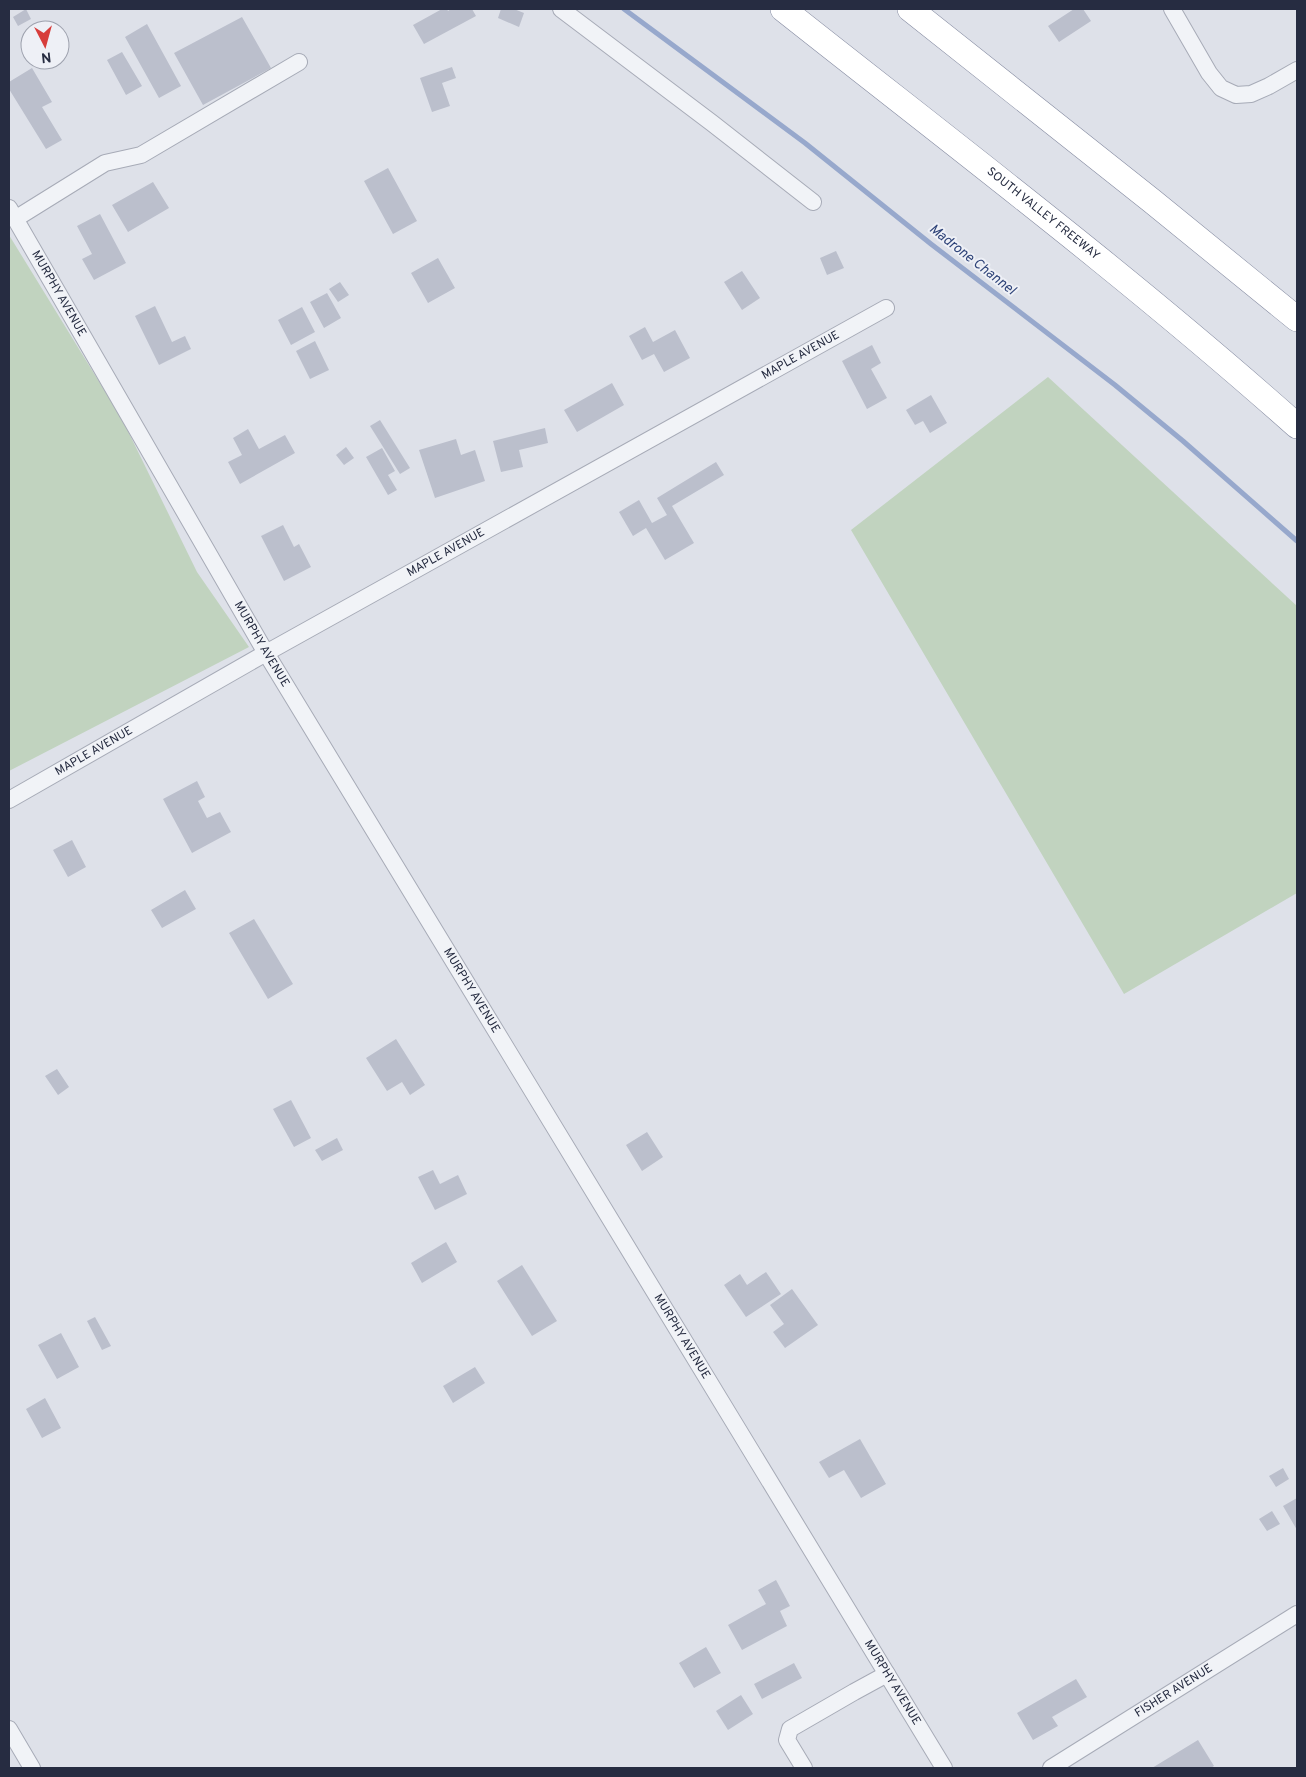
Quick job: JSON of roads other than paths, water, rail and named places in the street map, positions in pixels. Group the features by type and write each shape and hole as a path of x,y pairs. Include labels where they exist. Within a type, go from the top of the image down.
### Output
{"highway":[{"name":"SOUTH VALLEY FREEWAY","path":"783,9 1110,267 1297,426"},
{"path":"910,9 1152,200 1297,319"}],"street":[{"path":"561,9 712,123 812,202"},
{"path":"1172,9 1221,88 1236,95 1251,94 1297,70"},
{"path":"12,213 105,163 141,155 299,62"},
{"name":"MURPHY AVENUE","path":"12,213 266,653 944,1768"},
{"name":"MAPLE AVENUE","path":"9,800 266,653 886,308"},
{"name":"FISHER AVENUE","path":"1050,1768 1297,1614"},
{"path":"804,1768 787,1740 790,1729 887,1674"},
{"path":"9,1729 32,1768"}],"waterway":[{"name":"Madrone Channel","path":"624,9 805,143 931,244 1115,385 1183,441 1297,541"}]}
